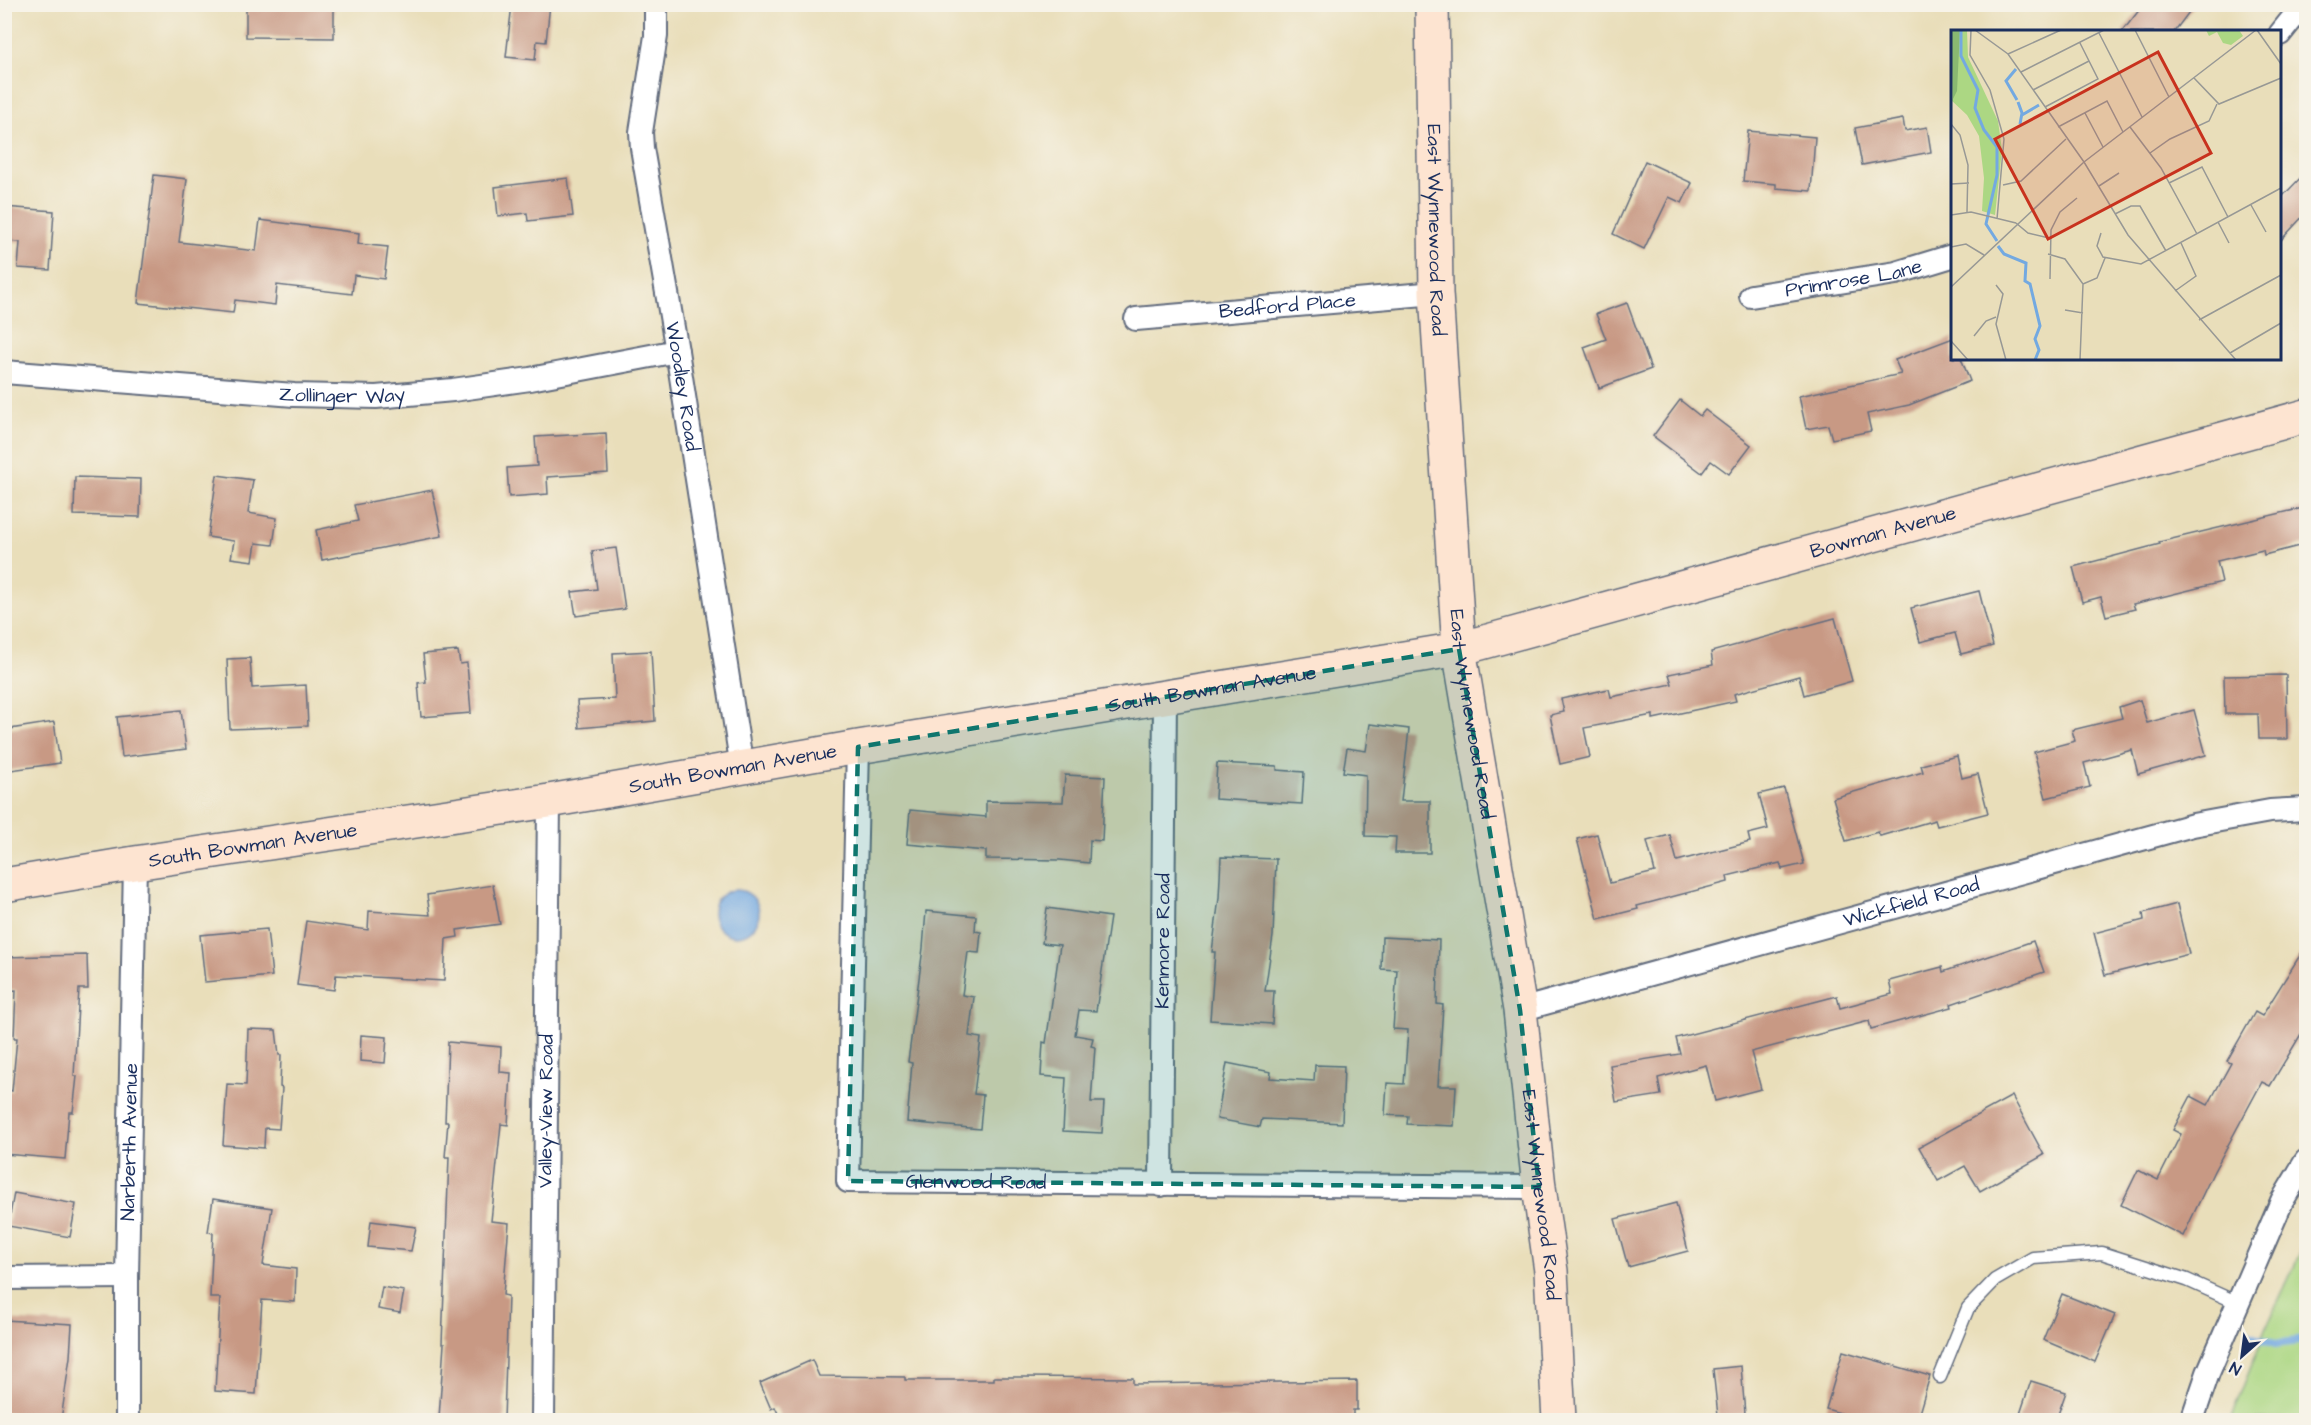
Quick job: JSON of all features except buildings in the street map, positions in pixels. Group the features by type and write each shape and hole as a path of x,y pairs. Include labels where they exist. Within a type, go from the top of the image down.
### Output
{"street":[{"name":"Woodley Road","path":"656,4 656,36 641,132 742,768"},
{"name":"East Wynnewood Road","path":"1432,4 1436,293 1459,649 1520,1010 1539,1187 1551,1271 1559,1420"},
{"path":"2281,33 2303,12"},
{"name":"Primrose Lane","path":"1751,296 1896,273 1951,257"},
{"name":"Bedford Place","path":"1137,320 1436,293"},
{"name":"Zollinger Way","path":"4,372 294,395 376,397 530,380 677,351"},
{"name":"Bowman Avenue","path":"1459,649 2307,416"},
{"name":"South Bowman Avenue","path":"4,885 549,801 858,747 1459,649"},
{"name":"Kenmore Road","path":"1161,1185 1165,697"},
{"name":"Glenwood Road","path":"858,747 848,1181 1539,1187"},
{"name":"Valley-View Road","path":"543,1420 549,801"},
{"name":"Wickfield Road","path":"1520,1010 2193,825 2270,811 2307,809"},
{"name":"Narberth Avenue","path":"127,1420 127,1277 135,863"},
{"path":"2192,1420 2208,1373 2282,1201 2307,1161"},
{"path":"4,1278 127,1277"}],"lane":[{"path":"1940,1377 1968,1308 1995,1280 2033,1258 2102,1253 2187,1280 2238,1304"}],"highlighted area":[{"path":"1459,649 1520,1010 1539,1187 848,1181 858,747"}],"green space":[{"path":"2306,1241 2306,1420 2230,1420 2269,1321"}],"water":[{"path":"736,890 752,897 759,913 752,929 736,936 720,929 713,913 720,897"}],"waterway":[{"path":"2249,1335 2275,1344 2306,1340"}]}
